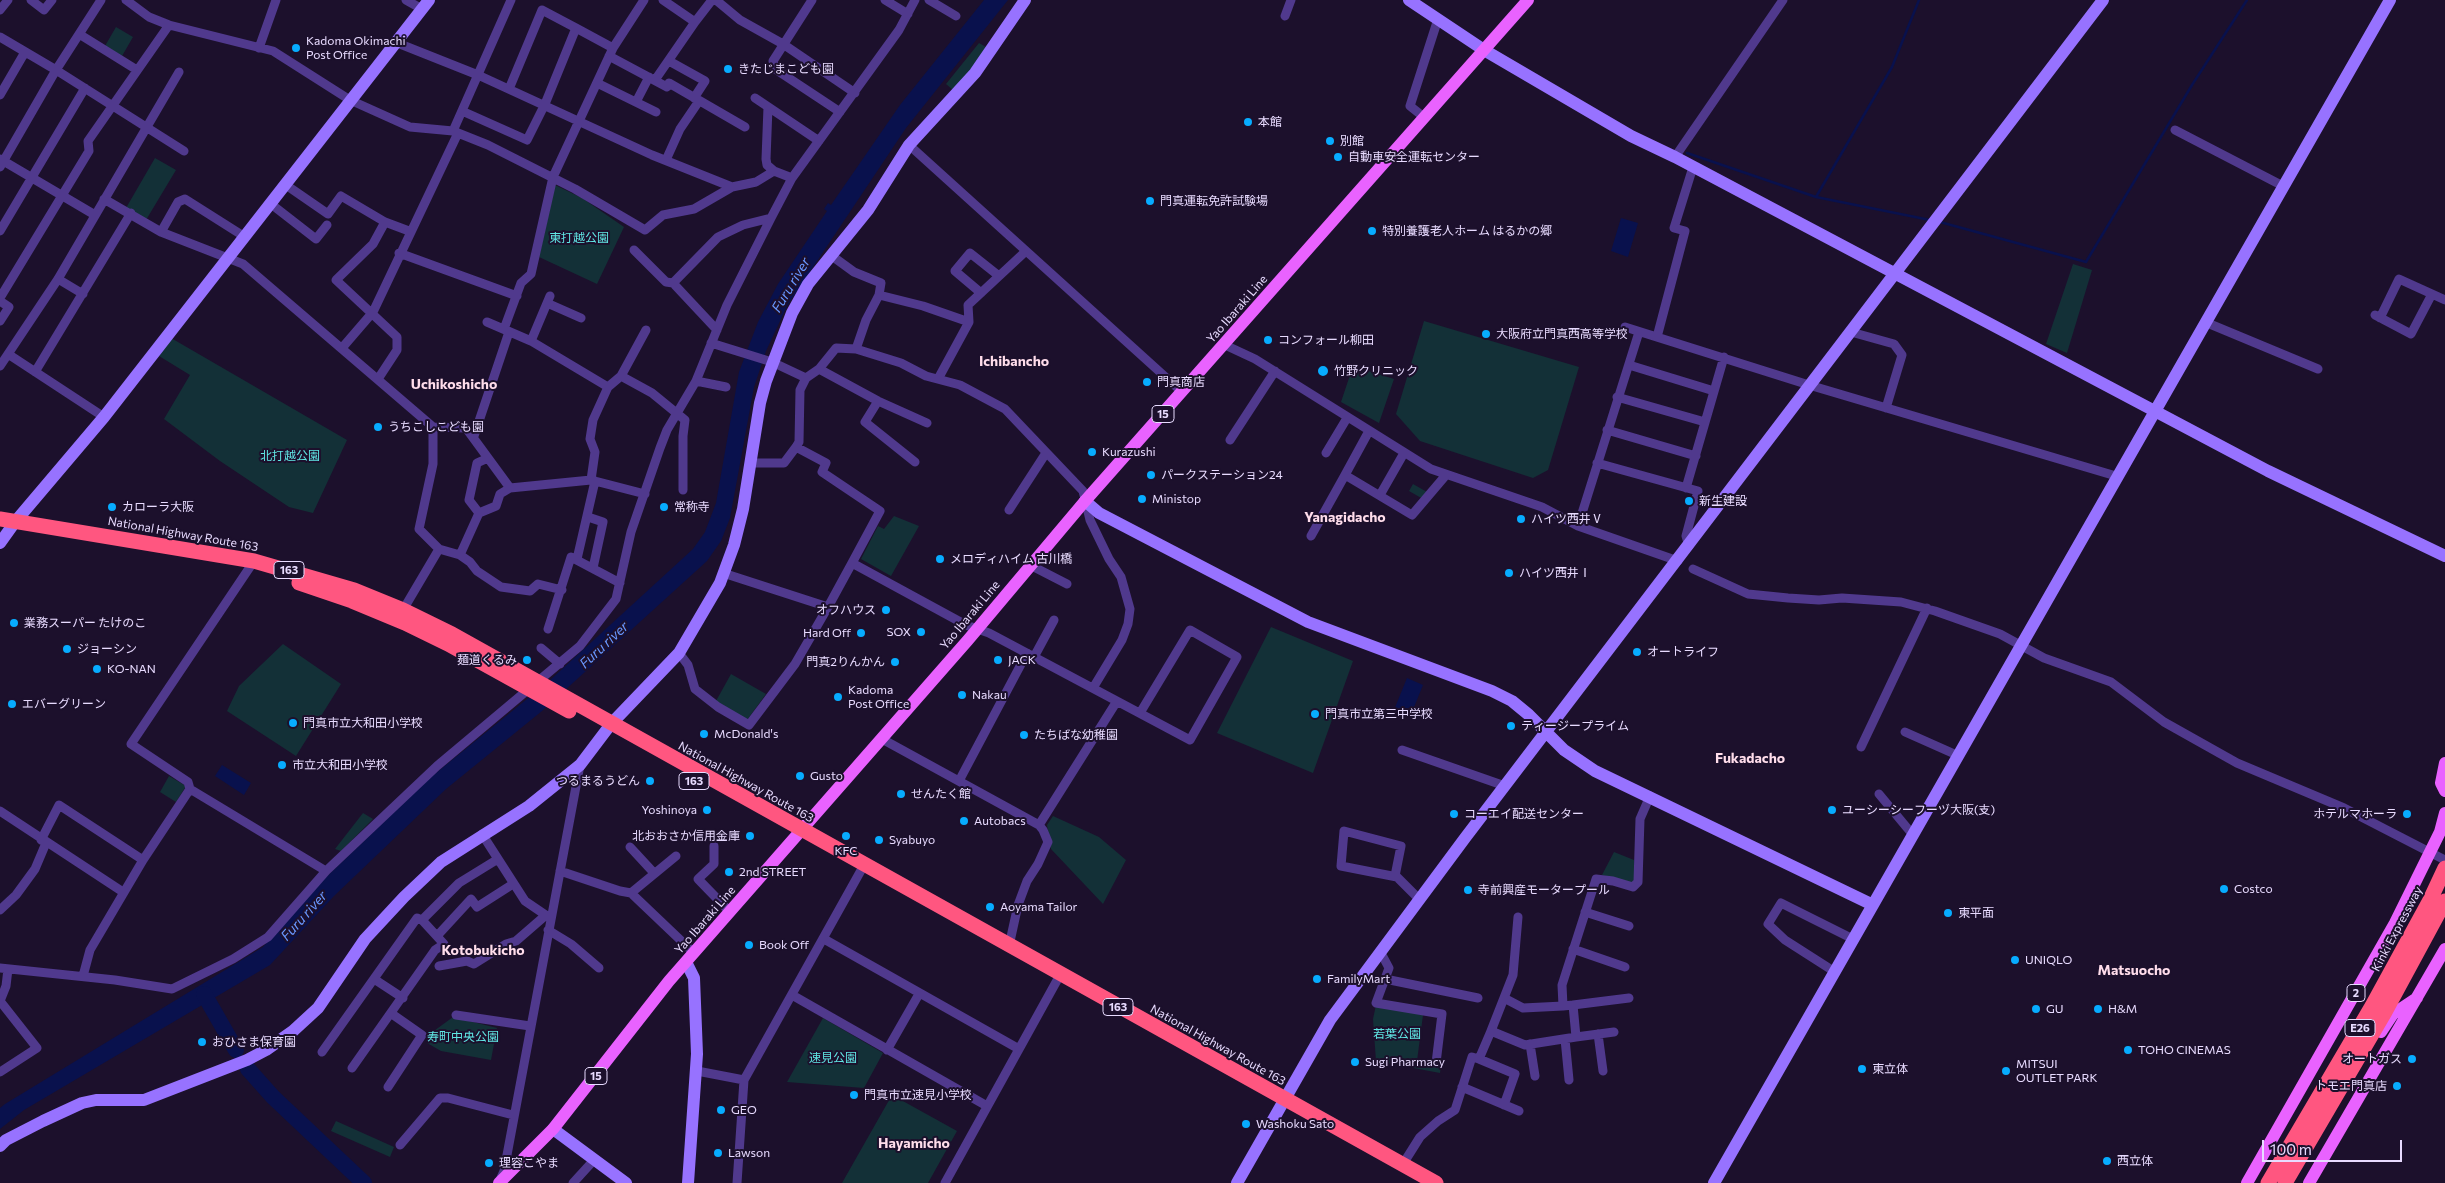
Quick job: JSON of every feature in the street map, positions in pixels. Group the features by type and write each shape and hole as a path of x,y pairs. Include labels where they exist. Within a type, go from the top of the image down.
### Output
{"highway":[{"name":"National Highway Route 163","path":"5,529 251,566 354,590 403,610 452,634 536,687 797,833 1009,946 1057,979"},
{"name":"National Highway Route 163","path":"251,566 405,623 536,687"},
{"path":"2438,901 2445,864"},
{"name":"National Highway Route 163","path":"862,868 1281,1103 1416,1183"},
{"name":"Kinki Expressway","path":"2277,1183 2386,1012 2438,901 2445,868"},
{"name":"Kinki Expressway","path":"2277,1183 2372,1006 2438,901"},
{"path":"2386,1012 2445,914"},
{"name":"National Highway Route 163","path":"1281,1103 1403,1164 1436,1183"}],"main road":[{"name":"Yao Ibaraki Line","path":"499,1183 553,1129 690,958 797,833 882,739 1085,501 1528,0"},
{"path":"2445,763 2441,783 2445,791"},
{"name":"2","path":"2249,1182 2255,1168 2396,923 2440,832 2445,813"},
{"path":"2308,1183 2419,996 2445,948"},
{"path":"2277,1183 2334,1086 2353,1078 2394,1014 2419,996"}],"street":[{"path":"0,10 8,0"},
{"path":"32,0 44,10 52,0"},
{"path":"94,215 31,177 1,162 56,70 101,0"},
{"path":"126,0 148,17 169,25 274,51 350,100 410,127 455,132 554,177 645,230 663,215 694,209 732,188 756,182 774,171"},
{"path":"259,48 276,0"},
{"path":"5,529 104,417 425,4 406,0"},
{"path":"342,348 372,312 409,232 424,207 462,111 510,0"},
{"path":"474,436 521,283 531,274 554,177 611,52 644,0"},
{"path":"663,0 695,22"},
{"path":"636,102 652,79 669,61 712,0"},
{"path":"716,0 740,20 783,44 855,92"},
{"path":"812,0 773,62 775,69 840,112"},
{"path":"885,0 908,14"},
{"path":"0,1072 37,1048 0,1001 6,986 4,968 83,976 172,989 259,944 326,871 437,766 536,687 580,646 616,600 632,532 664,436 696,381 717,330 771,218 792,178 899,30 915,0"},
{"path":"929,0 956,16"},
{"path":"499,1183 504,1171 548,930 548,917 560,871 580,765 603,725 679,653 723,574 734,546 743,509 760,403 772,362 792,313 808,284 868,210 909,145 975,73 1025,0"},
{"path":"1285,16 1291,0"},
{"path":"1409,0 1484,50 1631,136 1675,157 2268,471 2445,556"},
{"path":"1675,157 1784,0"},
{"path":"1237,1183 1330,1020 1505,786 2103,0"},
{"path":"1714,1183 1959,756 2116,476 2390,0"},
{"path":"509,88 542,10 576,28 652,79 667,87 669,83 745,127"},
{"path":"1425,118 1410,106 1438,19"},
{"path":"0,321 9,307 0,300 89,151 88,141 169,25"},
{"path":"462,111 527,140 545,104 576,28"},
{"path":"79,34 137,70"},
{"path":"0,37 184,151"},
{"path":"396,42 509,88 732,188"},
{"path":"0,95 25,52"},
{"path":"666,160 705,81 669,61"},
{"path":"0,366 58,279 179,72"},
{"path":"597,83 656,112"},
{"path":"0,231 85,88"},
{"path":"755,98 819,141"},
{"path":"768,107 766,165 774,171 792,178"},
{"path":"2175,130 2283,186"},
{"path":"909,145 1182,392"},
{"path":"1657,337 1685,231 1674,228 1693,167"},
{"path":"286,185 328,214 341,196 385,222 409,232"},
{"path":"104,199 161,232 243,264 433,427 466,428 474,436 510,488"},
{"path":"161,232 178,202 185,199 245,237"},
{"path":"271,204 316,239 327,225"},
{"path":"35,372 131,213"},
{"path":"673,283 718,237 743,225 771,218"},
{"path":"378,379 398,350 398,337 336,280 373,244 385,222"},
{"path":"634,250 666,282 673,283 717,330"},
{"path":"938,379 969,322 968,305 1026,251"},
{"path":"400,253 517,296"},
{"path":"981,292 955,271 970,253 999,276"},
{"path":"832,256 854,272 881,282 879,295 866,320 856,350"},
{"path":"58,279 83,294"},
{"path":"2432,294 2411,334 2378,317 2400,279 2445,300"},
{"path":"879,295 923,306 969,322"},
{"path":"531,340 548,300 581,318"},
{"path":"487,322 531,340 608,386"},
{"path":"2205,322 2318,369"},
{"path":"1625,327 1809,385 2116,476"},
{"path":"577,559 588,517 593,481 595,452 590,439 593,420 608,386 621,376 646,330"},
{"path":"1578,526 1639,332"},
{"path":"1851,332 1894,344 1902,355 1886,408"},
{"path":"712,343 772,362 806,378"},
{"path":"1224,345 1255,359 1369,432 1446,475 1542,507 1578,526 1678,561"},
{"path":"750,463 784,463 796,447 798,442 800,390 806,378 819,369 836,348 856,350 901,363 926,376 960,385 1005,409 1083,491 1090,520 1109,559 1121,577 1130,609 1128,624 1122,640 1092,688"},
{"path":"8,354 104,417"},
{"path":"1686,488 1724,357"},
{"path":"1629,365 1714,391"},
{"path":"819,369 878,401 927,424"},
{"path":"1230,440 1275,371"},
{"path":"621,376 652,393 685,420 683,436 684,490"},
{"path":"696,381 726,387"},
{"path":"1617,397 1705,422"},
{"path":"878,401 865,422 914,462"},
{"path":"1326,453 1347,418"},
{"path":"433,427 433,464 419,529 439,550 460,555 470,562 477,572 501,587 530,591 538,584 562,590"},
{"path":"1607,430 1696,456"},
{"path":"1311,536 1369,432"},
{"path":"679,653 688,665 695,689 718,707 749,725 795,664 828,607 880,511 822,472 826,463 796,447"},
{"path":"1009,510 1046,453"},
{"path":"1380,494 1404,453"},
{"path":"479,513 469,500 477,463 488,458"},
{"path":"1597,463 1698,491 1686,536 1689,546"},
{"path":"1345,475 1380,494 1412,515 1446,475"},
{"path":"460,555 479,513 496,506 500,494 510,488 593,481 645,494"},
{"path":"1085,501 1099,513 1308,622 1492,691 1512,701 1577,760 1873,905"},
{"path":"588,517 604,522 593,568"},
{"path":"403,610 439,550"},
{"path":"548,629 571,557 620,583"},
{"path":"852,563 977,629 989,632 1190,740 1237,657 1190,630 1140,713"},
{"path":"1030,565 1067,584"},
{"path":"251,566 224,609 175,676 131,744 188,782 190,789 326,871"},
{"path":"1693,569 1752,595 1819,600 1842,598 1901,602 1927,608 2000,634 2022,644 2044,658 2112,682 2164,722 2237,763 2344,808 2445,860"},
{"path":"723,574 828,607"},
{"path":"1861,747 1927,608"},
{"path":"959,781 1030,655 1054,620"},
{"path":"541,648 560,664"},
{"path":"1040,825 1117,701"},
{"path":"1905,732 1959,756"},
{"path":"882,739 1040,825 1044,830 1048,842 1038,864 1027,881 1018,904 1009,946"},
{"path":"1402,750 1505,786"},
{"path":"0,1146 6,1140 82,1103 96,1100 144,1100 247,1060 266,1050 293,1031 318,1008 365,939 404,897 441,862 482,834 529,806 580,765"},
{"path":"83,976 90,950 123,892 190,789"},
{"path":"1879,794 1913,835"},
{"path":"1563,1006 1562,985 1596,879 1613,881 1633,887 1638,882 1640,820 1650,796"},
{"path":"0,910 16,895 35,869 59,805 143,860"},
{"path":"0,811 123,892"},
{"path":"1395,876 1401,846 1344,832 1341,866 1395,876 1420,900"},
{"path":"482,834 524,901 548,917"},
{"path":"714,846 714,864 698,879 730,912"},
{"path":"630,847 654,873"},
{"path":"631,892 676,856"},
{"path":"422,920 459,884 498,859"},
{"path":"737,1183 744,1080 862,868"},
{"path":"560,871 620,891 631,892 690,958 696,992 696,1071 688,1183"},
{"path":"437,936 471,899 477,906 513,884"},
{"path":"1835,972 1785,940 1768,924 1781,903 1853,939"},
{"path":"1585,912 1629,926"},
{"path":"438,966 467,961 474,964 506,944 516,941 548,917"},
{"path":"322,1052 417,918 422,920 444,944 436,950 352,1068"},
{"path":"1479,1059 1513,975 1518,918"},
{"path":"548,930 571,944 599,968"},
{"path":"824,939 1019,1049"},
{"path":"1573,949 1625,966"},
{"path":"1381,953 1389,968 1376,1002 1442,1014 1436,1063"},
{"path":"945,1183 1057,979"},
{"path":"1385,979 1478,998"},
{"path":"374,980 403,998"},
{"path":"887,1050 919,994"},
{"path":"792,995 987,1106"},
{"path":"1504,998 1523,1008 1563,1006 1629,998"},
{"path":"1572,1004 1576,1037"},
{"path":"388,1087 422,1036 392,1014"},
{"path":"456,1015 530,1026"},
{"path":"1491,1031 1525,1045 1614,1032"},
{"path":"1598,1034 1603,1071"},
{"path":"1565,1039 1569,1080"},
{"path":"1530,1044 1535,1076"},
{"path":"1403,1164 1420,1137 1438,1121 1455,1110 1472,1057 1515,1074 1504,1105"},
{"path":"696,1071 744,1080"},
{"path":"1462,1088 1519,1111"},
{"path":"400,1145 440,1098 448,1098 514,1115"},
{"path":"553,1129 626,1183"},
{"path":"573,1183 594,1160"},
{"path":"2255,1168 2277,1183"}],"green space":[{"path":"116,27 133,37 122,56 105,46"},
{"path":"979,43 986,47 971,71 953,90 946,84"},
{"path":"155,158 176,170 146,220 126,208"},
{"name":"東打越公園","path":"555,185 582,198 624,227 597,284 539,257"},
{"path":"2073,264 2092,270 2067,353 2046,344"},
{"path":"1424,321 1579,367 1548,470 1533,478 1420,441 1396,414"},
{"name":"北打越公園","path":"171,338 347,440 313,513 289,507 220,461 164,419 190,375 159,356"},
{"path":"1353,366 1394,379 1379,423 1341,402"},
{"path":"1413,484 1427,492 1423,499 1409,491"},
{"path":"894,516 919,526 891,576 861,559 878,526 884,529"},
{"path":"1271,627 1353,661 1313,773 1217,733"},
{"path":"283,644 341,684 296,756 227,711 239,686"},
{"path":"731,674 766,694 747,720 716,701"},
{"path":"169,776 186,786 176,802 160,792"},
{"path":"363,813 373,819 341,851 335,849"},
{"path":"1053,816 1099,837 1126,860 1103,904 1051,849 1047,825"},
{"path":"1614,852 1634,860 1635,879 1631,883 1602,875"},
{"name":"若葉公園","path":"1376,1005 1423,1015 1417,1061 1441,1065 1440,1073 1376,1061 1373,1019"},
{"name":"寿町中央公園","path":"453,1017 497,1028 491,1060 441,1051 427,1043 427,1036"},
{"name":"速見公園","path":"823,1018 883,1053 864,1088 787,1082"},
{"path":"892,1095 957,1131 928,1183 842,1183"},
{"path":"336,1121 394,1147 390,1157 331,1131"}],"water":[{"name":"Furu river","path":"984,0 1008,0 906,128 787,306 766,351 754,387 730,518 721,541 707,561 542,711 446,789 334,896 270,965 24,1110 0,1129 0,1108 5,1104 263,947 319,884 431,777 548,682 693,549 705,532 716,503 739,372 758,322 778,284 827,211 824,209 828,203 831,205 900,105"},
{"path":"1621,218 1638,223 1628,257 1611,251"},
{"path":"1407,678 1423,685 1410,717 1394,710"},
{"path":"222,765 251,783 244,795 215,776"}],"waterway":[{"path":"1816,197 1892,67 1919,0"},
{"path":"1940,222 2086,262 2192,85 2247,0"},
{"path":"1687,153 1816,197 1930,220"},
{"path":"204,994 236,1050"},
{"path":"248,1069 273,1097 364,1183"}],"place":[{"name":"Kadoma Okimachi Post Office","path":"296,48"},
{"name":"きたじまこども園","path":"728,69"},
{"name":"本館","path":"1248,122"},
{"name":"別館","path":"1330,141"},
{"name":"自動車安全運転センター","path":"1338,157"},
{"name":"門真運転免許試験場","path":"1150,201"},
{"name":"特別養護老人ホーム はるかの郷","path":"1372,231"},
{"name":"大阪府立門真西高等学校","path":"1486,334"},
{"name":"コンフォール柳田","path":"1268,340"},
{"name":"竹野クリニック","path":"1323,371"},
{"name":"門真商店","path":"1147,382"},
{"name":"うちこしこども園","path":"378,427"},
{"name":"Kurazushi","path":"1092,452"},
{"name":"パークステーション24","path":"1151,475"},
{"name":"Ministop","path":"1142,499"},
{"name":"新生建設","path":"1689,501"},
{"name":"カローラ大阪","path":"112,507"},
{"name":"常称寺","path":"664,507"},
{"name":"ハイツ西井Ⅴ","path":"1521,519"},
{"name":"メロディハイム 古川橋","path":"940,559"},
{"name":"ハイツ西井Ⅰ","path":"1509,573"},
{"name":"オフハウス","path":"886,610"},
{"name":"業務スーパー たけのこ","path":"14,623"},
{"name":"SOX","path":"921,632"},
{"name":"Hard Off","path":"861,633"},
{"name":"ジョーシン","path":"67,649"},
{"name":"オートライフ","path":"1637,652"},
{"name":"麺道くるみ","path":"527,660"},
{"name":"JACK","path":"998,660"},
{"name":"門真2りんかん","path":"895,662"},
{"name":"KO-NAN","path":"97,669"},
{"name":"Nakau","path":"962,695"},
{"name":"Kadoma Post Office","path":"838,697"},
{"name":"エバーグリーン","path":"12,704"},
{"name":"門真市立第三中学校","path":"1315,714"},
{"name":"門真市立大和田小学校","path":"293,723"},
{"name":"ティージープライム","path":"1511,726"},
{"name":"McDonald's","path":"704,734"},
{"name":"たちばな幼稚園","path":"1024,735"},
{"name":"市立大和田小学校","path":"282,765"},
{"name":"Gusto","path":"800,776"},
{"name":"つるまるうどん","path":"650,781"},
{"name":"せんたく館","path":"901,794"},
{"name":"Yoshinoya","path":"707,810"},
{"name":"ユーシーシーフーヅ大阪(支)","path":"1832,810"},
{"name":"コーエイ配送センター","path":"1454,814"},
{"name":"ホテルマホーラ","path":"2407,814"},
{"name":"Autobacs","path":"964,821"},
{"name":"北おおさか信用金庫","path":"750,836"},
{"name":"KFC","path":"846,836"},
{"name":"Syabuyo","path":"879,840"},
{"name":"2nd STREET","path":"729,872"},
{"name":"Costco","path":"2224,889"},
{"name":"寺前興産モータープール","path":"1468,890"},
{"name":"Aoyama Tailor","path":"990,907"},
{"name":"東平面","path":"1948,913"},
{"name":"Book Off","path":"749,945"},
{"name":"UNIQLO","path":"2015,960"},
{"name":"FamilyMart","path":"1317,979"},
{"name":"GU","path":"2036,1009"},
{"name":"H&M","path":"2098,1009"},
{"name":"おひさま保育園","path":"202,1042"},
{"name":"TOHO CINEMAS","path":"2128,1050"},
{"name":"オートガス","path":"2412,1059"},
{"name":"Sugi Pharmacy","path":"1355,1062"},
{"name":"東立体","path":"1862,1069"},
{"name":"MITSUI OUTLET PARK","path":"2006,1071"},
{"name":"トモエ門真店","path":"2397,1086"},
{"name":"門真市立速見小学校","path":"854,1095"},
{"name":"GEO","path":"721,1110"},
{"name":"Washoku Sato","path":"1246,1124"},
{"name":"Lawson","path":"718,1153"},
{"name":"西立体","path":"2107,1161"},
{"name":"理容こやま","path":"489,1163"}],"district":[{"name":"Ichibancho","path":"1014,361"},
{"name":"Uchikoshicho","path":"454,384"},
{"name":"Yanagidacho","path":"1345,517"},
{"name":"Fukadacho","path":"1750,758"},
{"name":"Kotobukicho","path":"483,950"},
{"name":"Matsuocho","path":"2134,970"},
{"name":"Hayamicho","path":"914,1143"}]}
